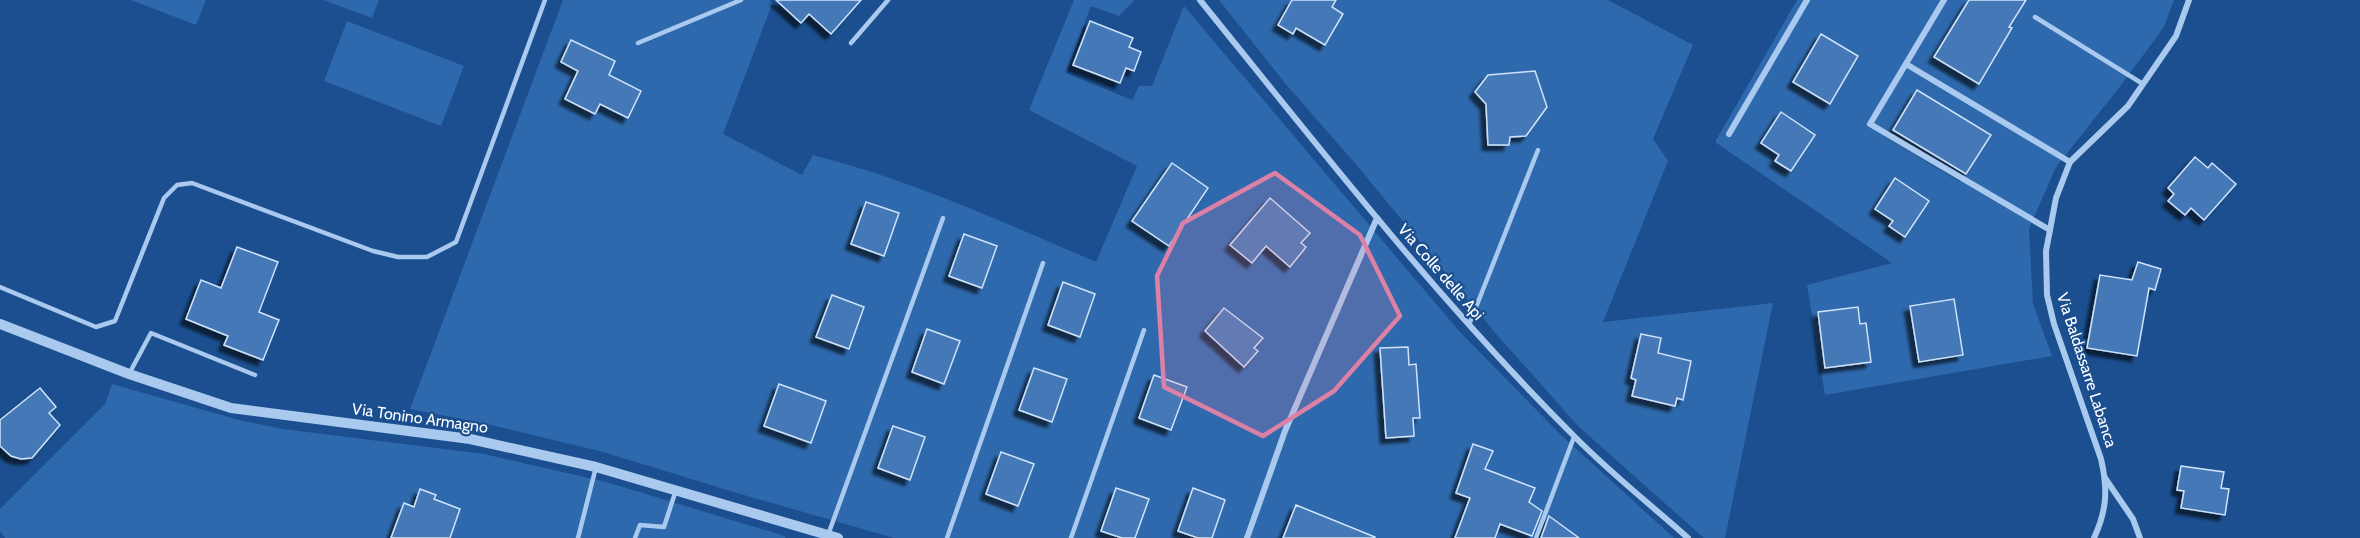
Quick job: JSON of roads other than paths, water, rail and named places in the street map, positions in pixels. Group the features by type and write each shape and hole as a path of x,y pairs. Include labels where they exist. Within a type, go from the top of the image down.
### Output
{"street":[{"name":"Via Colle delle Api","path":"1200,0 1377,218 1469,326 1574,437 1688,538"},
{"path":"1729,134 1807,0"},
{"path":"1944,0 1870,124 2050,230"},
{"name":"Via Baldassarre Labanca","path":"2094,538 2106,508 2105,477 2101,459 2054,324 2047,295 2046,251 2056,198 2070,162 2128,106 2176,36 2189,0"},
{"path":"1906,64 2070,162"},
{"path":"1247,538 1285,431 1377,218"},
{"name":"Via Tonino Armagno","path":"0,324 129,374 231,408 470,439 596,467 833,537"},
{"path":"2105,477 2133,519 2140,538"}],"lane":[{"path":"0,287 96,327 114,321 164,198 177,185 192,183 373,251 398,257 427,257 456,242 545,0"},
{"path":"638,43 741,0"},
{"path":"851,43 888,0"},
{"path":"2034,17 2144,84"},
{"path":"1469,326 1538,150"},
{"path":"833,537 943,218"},
{"path":"946,538 1043,263"},
{"path":"1071,538 1144,330"},
{"path":"129,374 151,333 255,375"},
{"path":"1536,538 1574,437"},
{"path":"578,538 596,467"},
{"path":"634,538 640,525 664,527 676,490"}]}
